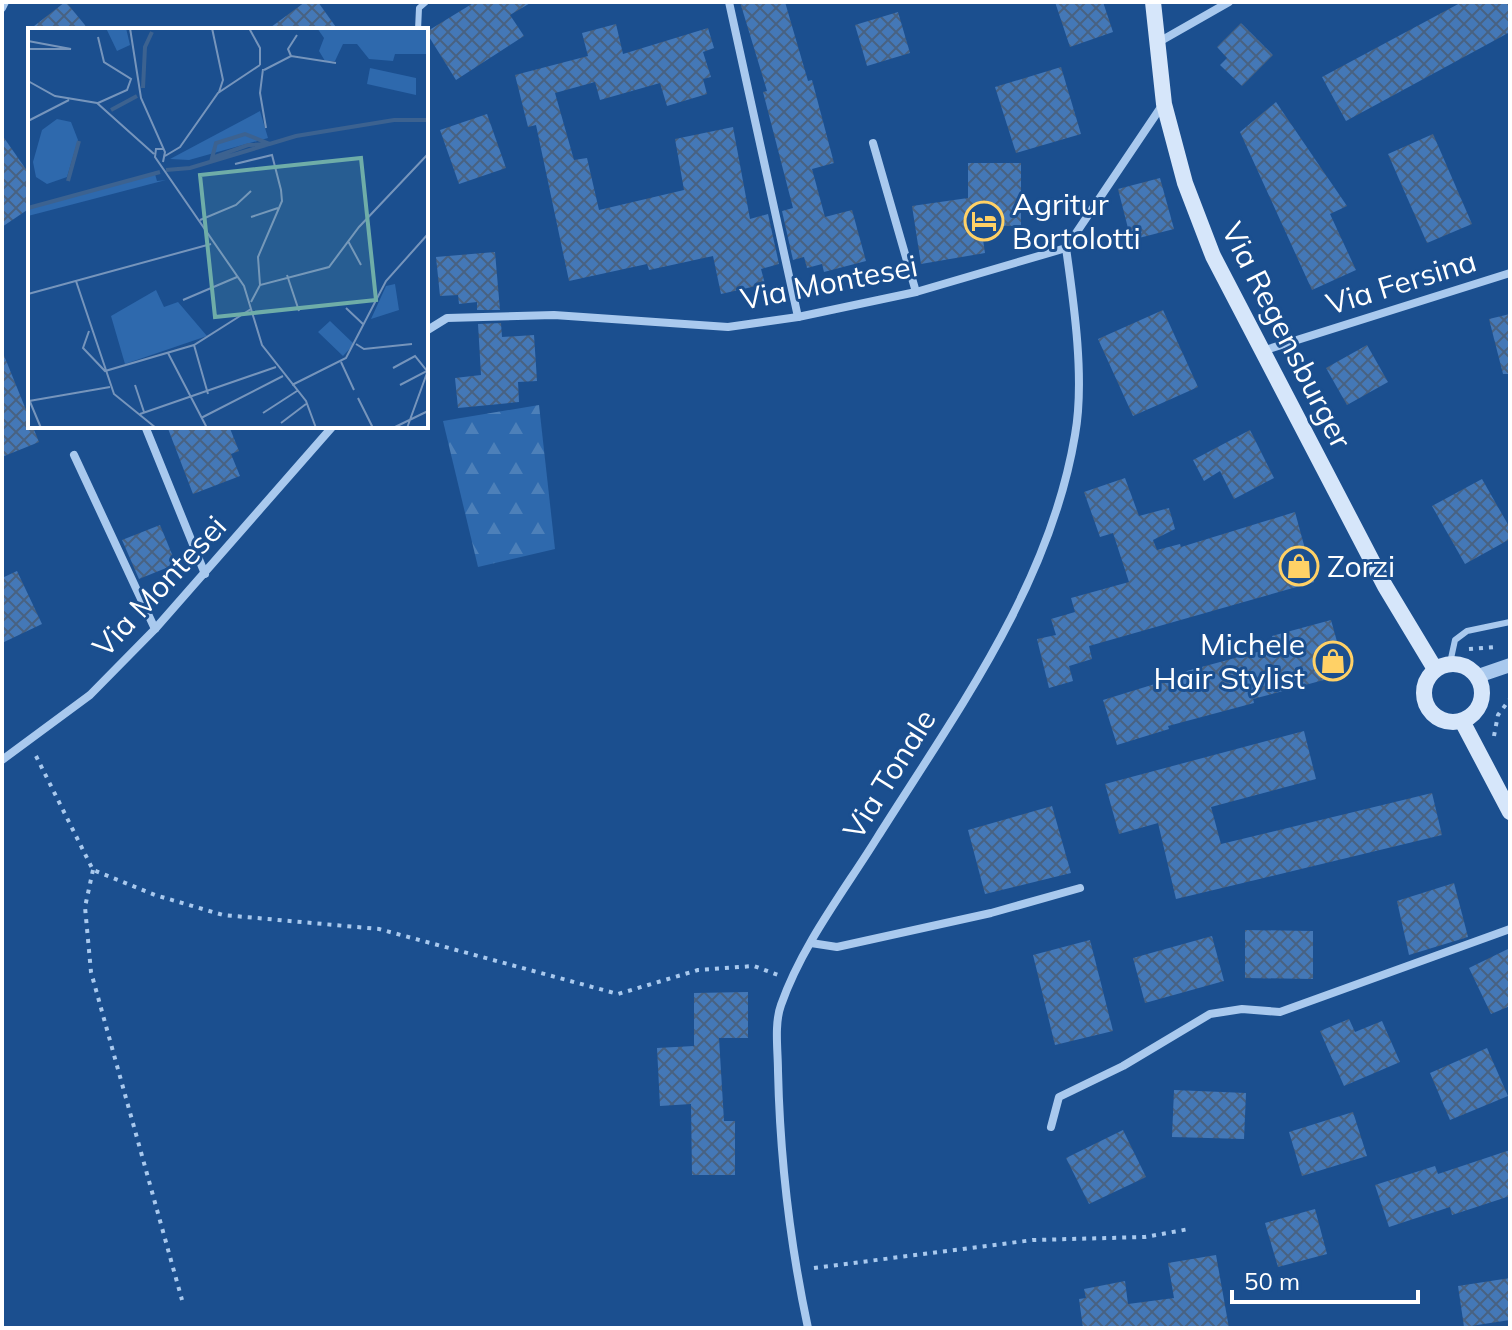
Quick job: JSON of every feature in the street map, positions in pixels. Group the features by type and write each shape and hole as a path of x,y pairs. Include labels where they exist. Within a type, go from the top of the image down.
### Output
{"main road":[{"name":"Via Regensburger","path":"1153,2 1164,104 1185,183 1213,256 1385,586 1446,660"},
{"path":"1446,660 1466,666 1478,676 1482,700 1471,716 1462,721 1443,721 1429,709 1424,692 1446,660"},
{"path":"1462,721 1510,812"}],"street":[{"path":"2,8 5,2"},
{"path":"729,2 798,317"},
{"path":"1156,43 1229,2"},
{"path":"1066,248 1164,104"},
{"path":"873,143 916,292"},
{"name":"Via Montesei","path":"428,330 447,318 554,315 728,327 798,317 916,292 1066,248"},
{"name":"Via Tonale","path":"808,1328 796,1270 779,1112 780,1007 811,943 997,645 1026,589 1056,515 1076,432 1077,344 1066,248"},
{"name":"Via Fersina","path":"1261,352 1510,273"},
{"path":"146,428 205,574"},
{"name":"Via Montesei","path":"2,760 90,695 205,574 331,428"},
{"path":"74,455 155,629"},
{"path":"1478,676 1510,665"},
{"path":"811,943 837,947 991,913 1080,888"},
{"path":"1051,1127 1059,1097 1123,1066 1210,1014 1242,1009 1280,1012 1510,929"}],"lane":[{"path":"418,28 419,8 426,2"},
{"path":"1446,660 1467,631 1510,622"}],"path":[{"path":"1446,660 1510,645"},
{"path":"1496,748 1493,733 1498,715 1510,699"},
{"path":"27,740 93,870 85,907 91,972 182,1300"},
{"path":"93,870 155,895 223,915 379,929 618,994 698,970 754,966 793,980"},
{"path":"796,1270 1033,1240 1145,1237 1189,1229"}],"green space":[{"path":"539,405 555,549 478,567 443,421"}],"building":[{"path":"65,2 87,28 32,28"},
{"path":"305,2 318,2 337,28 270,28"},
{"path":"475,2 532,2 510,15 524,36 456,80 428,31"},
{"path":"740,2 785,2 808,81 812,80 834,163 812,169 825,217 852,210 866,261 824,272 822,264 807,268 804,257 793,260 782,211 793,208 763,92 767,91"},
{"path":"1055,2 1103,2 1113,32 1070,47"},
{"path":"1462,2 1510,2 1510,32 1346,121 1322,77"},
{"path":"898,12 910,53 867,66 855,25"},
{"path":"1241,23 1273,55 1242,86 1220,65 1227,58 1217,47"},
{"path":"616,24 623,54 708,28 714,48 703,52 711,77 703,79 707,94 667,106 660,83 600,100 595,82 555,93 574,160 587,158 599,210 684,190 675,139 733,127 750,219 768,214 779,264 761,269 765,284 721,294 713,256 649,270 647,264 569,281 536,125 528,127 515,75 588,56 582,33"},
{"path":"1061,67 1081,134 1016,153 995,87"},
{"path":"1276,102 1347,206 1330,214 1356,270 1312,290 1240,132"},
{"path":"487,114 506,168 459,184 440,130"},
{"path":"1433,134 1472,224 1427,243 1388,154"},
{"path":"2,135 28,172 28,209 2,227"},
{"path":"968,163 1021,163 1021,226 981,226 985,253 921,264 912,206 968,198"},
{"path":"1160,178 1174,229 1131,240 1118,189"},
{"path":"495,252 500,310 477,310 477,302 459,304 458,295 440,296 436,257"},
{"path":"1163,310 1198,387 1133,416 1098,339"},
{"path":"1510,314 1510,374 1503,374 1489,319"},
{"path":"501,323 502,337 534,335 537,381 518,382 519,402 458,408 455,378 481,375 478,324"},
{"path":"1367,345 1388,382 1347,405 1326,368"},
{"path":"2,353 28,415 28,428 33,428 39,442 2,457"},
{"path":"168,428 230,428 239,451 231,454 240,476 193,494"},
{"path":"1250,430 1274,478 1234,499 1220,471 1204,481 1193,460"},
{"path":"1125,478 1139,516 1169,508 1175,529 1153,540 1157,550 1180,544 1181,547 1295,512 1314,582 1089,646 1092,659 1069,666 1073,681 1049,688 1037,639 1056,635 1051,619 1075,612 1071,598 1129,582 1113,533 1100,537 1084,492"},
{"path":"1482,479 1510,528 1510,539 1465,564 1432,506"},
{"path":"160,525 176,564 139,579 122,540"},
{"path":"17,571 42,624 2,643 2,578"},
{"path":"1331,620 1346,674 1253,699 1254,703 1168,726 1169,729 1117,745 1103,700 1184,675 1183,672 1276,647 1272,636"},
{"path":"1304,731 1316,779 1211,807 1221,844 1432,793 1442,835 1176,899 1158,823 1119,834 1105,784"},
{"path":"1052,806 1071,873 985,894 968,830"},
{"path":"1454,883 1468,937 1409,955 1397,901"},
{"path":"1245,930 1313,931 1313,979 1245,978"},
{"path":"1212,936 1224,981 1145,1003 1133,958"},
{"path":"1090,940 1113,1031 1055,1045 1033,955"},
{"path":"1510,948 1510,1006 1491,1014 1469,968"},
{"path":"748,992 748,1038 719,1038 724,1121 735,1121 735,1175 692,1175 691,1104 660,1106 657,1048 694,1046 694,993"},
{"path":"1349,1019 1355,1032 1382,1021 1400,1062 1344,1086 1320,1031"},
{"path":"1487,1048 1508,1096 1450,1120 1430,1073"},
{"path":"1174,1090 1246,1093 1244,1139 1172,1137"},
{"path":"1353,1112 1367,1156 1302,1176 1289,1132"},
{"path":"1123,1130 1146,1177 1089,1204 1066,1158"},
{"path":"1510,1150 1510,1196 1452,1215 1450,1207 1389,1227 1375,1185 1435,1166 1438,1174"},
{"path":"1315,1209 1327,1254 1278,1267 1265,1223"},
{"path":"1216,1255 1229,1328 1083,1328 1079,1299 1086,1298 1084,1289 1125,1281 1128,1304 1174,1298 1168,1263"},
{"path":"1510,1278 1510,1320 1464,1327 1458,1286"}],"place":[{"name":"Agritur Bortolotti","path":"984,221"},
{"name":"Zorzi","path":"1299,566"},
{"name":"Michele Hair Stylist","path":"1333,661"}]}
